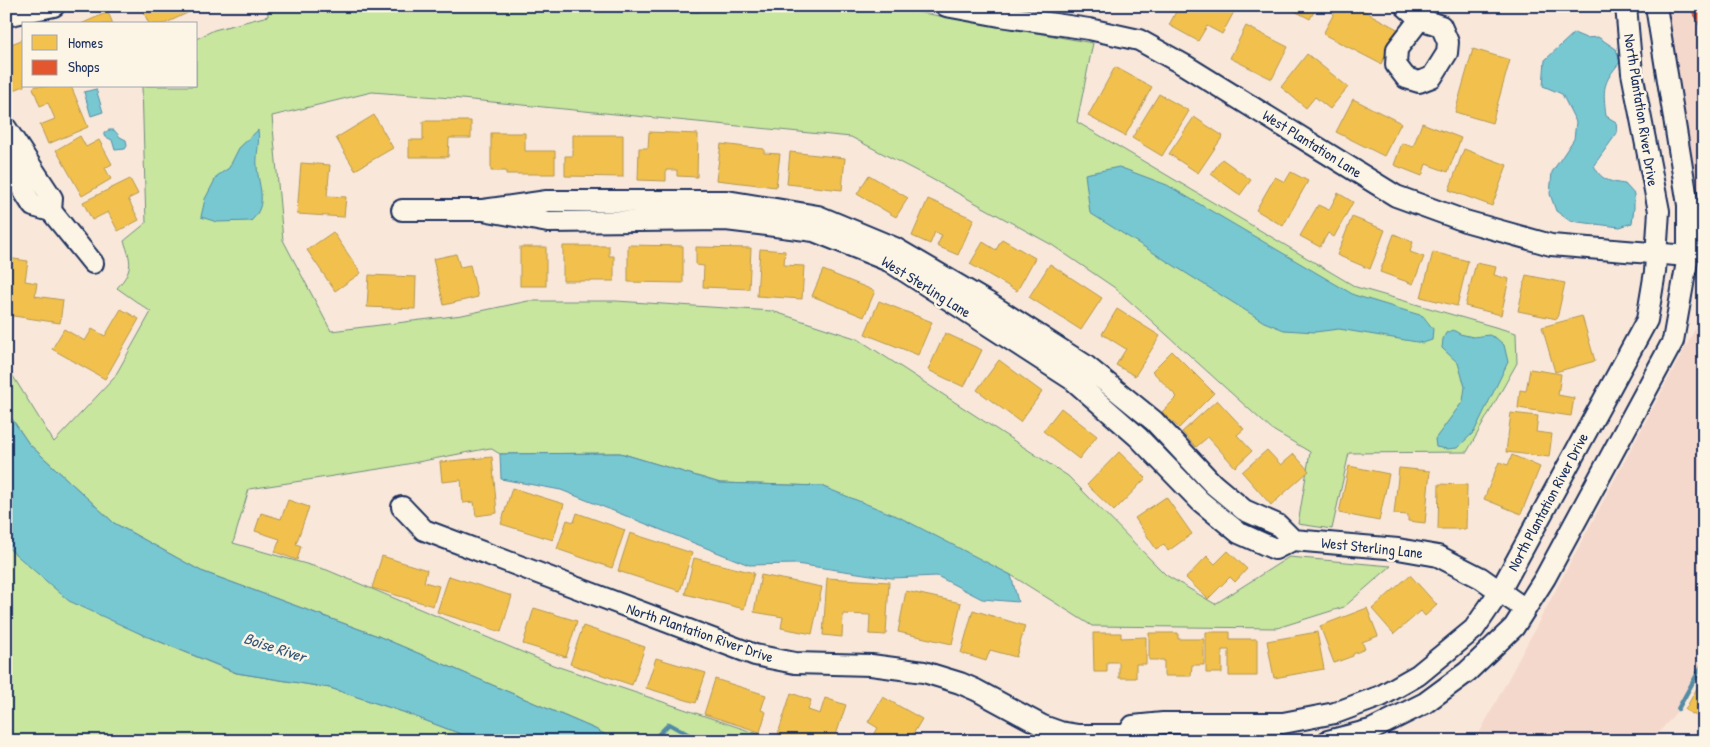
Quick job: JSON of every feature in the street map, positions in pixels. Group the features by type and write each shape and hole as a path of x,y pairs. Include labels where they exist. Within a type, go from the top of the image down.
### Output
{"street":[{"path":"6,16 54,6"},
{"name":"West Plantation Lane","path":"946,6 1089,29 1139,40 1186,66 1396,196 1466,221 1551,245 1688,256"},
{"name":"North Plantation River Drive","path":"402,507 424,530 755,655 795,663 871,665 924,672 976,690 1043,726 1078,735 1120,738 1133,726 1163,723 1283,723 1335,714 1381,696 1418,674 1474,629 1500,591 1647,320 1656,254 1658,211 1632,73 1626,6"},
{"name":"North Plantation River Drive","path":"1328,741 1371,730 1425,703 1467,672 1514,627 1545,578 1673,341 1688,256 1688,205 1656,6"},
{"path":"6,128 52,198 51,211"},
{"path":"6,163 33,206 51,211 93,263"},
{"name":"West Sterling Lane","path":"402,210 483,210 548,222 726,220 814,231 889,261 1073,380 1138,437 1200,500 1238,533 1275,549 1293,540 1398,549 1438,556 1481,578 1525,609"}],"shaded area":[{"path":"1663,6 1704,6 1704,279 1695,278 1698,210"},
{"path":"1704,312 1704,665 1683,704 1652,741 1475,741"}],"green space":[{"path":"267,6 586,6 699,12 703,6 883,6 1093,43 1077,122 1356,287 1516,333 1517,363 1467,452 1349,453 1332,529 1298,524 1310,452 1271,429 1115,288 1052,245 851,137 372,92 272,116 283,240 331,331 462,315 528,301 616,301 772,311 858,339 1068,476 1166,575 1215,604 1289,557 1391,566 1344,607 1277,628 1092,626 1011,575 821,486 720,483 620,453 500,454 490,448 392,467 249,489 233,543 327,570 553,665 779,741 617,741 595,729 378,636 201,571 114,523 29,444 6,410 6,365 54,442 114,378 151,312 117,288 126,276 130,266 129,255 124,241 146,223 142,88 198,88 198,38 214,30 268,16"},
{"path":"6,546 141,634 236,673 330,688 403,712 479,741 6,741"}],"water":[{"path":"1574,33 1586,38 1598,37 1616,49 1620,62 1607,81 1604,92 1606,116 1616,122 1617,133 1594,165 1602,177 1625,184 1634,194 1632,223 1620,227 1570,221 1556,211 1550,194 1552,172 1574,139 1576,122 1562,94 1543,86 1545,60"},
{"path":"96,89 103,112 91,116 84,92"},
{"path":"114,130 120,137 126,140 127,146 125,149 115,150 112,140 104,136 104,133"},
{"path":"258,130 257,166 261,201 256,215 251,221 217,222 201,217 205,199 217,176 229,168 239,148"},
{"path":"1119,167 1167,185 1354,295 1423,316 1433,329 1432,340 1423,343 1339,329 1315,332 1284,330 1264,322 1090,213 1085,174"},
{"path":"1453,330 1473,337 1489,335 1496,338 1504,345 1508,362 1474,432 1457,448 1447,449 1436,447 1435,439 1463,401 1465,387 1458,363 1442,348 1446,333"},
{"name":"Boise River","path":"6,410 29,444 114,523 201,571 378,636 595,729 617,741 479,741 403,712 330,688 237,673 141,634 69,601 6,546"},
{"path":"620,453 720,483 821,486 899,517 1011,575 1018,602 982,599 937,576 892,578 796,564 749,565 561,490 501,479 500,454"}],"building: Homes":[{"path":"141,6 197,6 198,8 168,22 148,22"},
{"path":"1179,6 1229,6 1235,10 1222,34 1207,26 1198,41 1169,25"},
{"path":"1285,6 1317,6 1310,19"},
{"path":"1338,6 1355,6 1399,30 1381,64 1323,34"},
{"path":"108,12 112,22 86,22"},
{"path":"1246,26 1288,47 1272,79 1230,58"},
{"path":"22,40 22,87 7,93 6,65 10,63 6,53 6,46"},
{"path":"1473,49 1510,60 1492,123 1455,112"},
{"path":"1307,54 1348,87 1330,109 1315,97 1306,108 1281,87"},
{"path":"1115,67 1152,87 1125,136 1088,116"},
{"path":"33,88 72,88 88,127 48,144 40,125 55,119 48,103 40,106"},
{"path":"1159,94 1189,111 1162,156 1132,138"},
{"path":"1353,99 1401,123 1384,156 1336,132"},
{"path":"374,115 393,148 355,170 336,138"},
{"path":"1194,117 1223,136 1198,173 1169,154"},
{"path":"423,121 471,121 471,138 449,138 448,157 409,157 409,140 423,140"},
{"path":"1422,123 1461,138 1448,172 1426,164 1422,176 1394,165 1402,143 1413,147"},
{"path":"649,132 698,134 697,177 677,176 677,170 666,170 666,181 638,180 639,148 648,148"},
{"path":"491,133 525,133 525,151 555,151 555,174 506,174 506,171 491,171"},
{"path":"573,135 623,135 623,177 565,176 565,156 573,156"},
{"path":"80,136 86,147 99,140 112,164 105,168 111,179 82,196 56,150"},
{"path":"721,144 764,149 764,153 780,154 776,187 716,180"},
{"path":"1464,149 1507,165 1492,206 1449,190"},
{"path":"790,152 845,158 842,190 787,184"},
{"path":"1222,159 1251,180 1240,195 1211,174"},
{"path":"301,163 330,165 327,196 346,197 344,217 297,214"},
{"path":"1291,172 1308,181 1283,226 1256,210 1275,177 1285,182"},
{"path":"869,175 908,198 896,217 857,194"},
{"path":"130,179 138,194 128,199 139,220 118,231 108,212 92,220 83,202"},
{"path":"1338,193 1353,202 1334,237 1328,233 1320,247 1300,236 1318,205 1329,210"},
{"path":"928,199 974,219 958,255 937,246 942,235 935,232 930,244 912,236"},
{"path":"1352,217 1385,230 1370,269 1337,255"},
{"path":"333,232 361,273 335,291 307,250"},
{"path":"1394,234 1413,242 1410,252 1424,257 1413,284 1380,272"},
{"path":"1002,239 1035,258 1017,291 970,264 983,242 996,250"},
{"path":"628,245 683,246 683,283 628,282"},
{"path":"563,246 609,246 609,256 614,256 614,281 563,281"},
{"path":"520,247 546,247 546,286 520,286"},
{"path":"696,247 751,248 749,289 703,287 704,266 696,265"},
{"path":"760,249 785,251 784,265 804,266 802,299 757,296"},
{"path":"1433,252 1468,261 1457,306 1421,297"},
{"path":"456,254 460,267 470,265 478,297 444,305 433,259"},
{"path":"7,258 28,261 25,281 37,283 35,296 63,300 60,323 7,315 9,305 6,305"},
{"path":"1476,263 1496,267 1494,275 1509,279 1501,315 1465,306"},
{"path":"1050,264 1102,298 1081,330 1029,297"},
{"path":"823,270 875,291 864,317 812,296"},
{"path":"369,275 416,277 415,309 367,307"},
{"path":"1526,275 1565,283 1557,319 1518,311"},
{"path":"879,301 932,322 918,355 865,334"},
{"path":"121,309 139,319 105,379 52,349 64,329 85,341 92,329 105,336"},
{"path":"1117,309 1160,336 1135,376 1116,365 1126,349 1102,334"},
{"path":"1582,316 1595,361 1555,372 1542,327"},
{"path":"945,333 982,350 964,387 928,370"},
{"path":"1172,351 1214,393 1179,428 1162,412 1177,397 1152,371"},
{"path":"999,360 1042,392 1020,422 977,390"},
{"path":"1530,369 1561,374 1558,395 1574,398 1571,416 1518,408 1520,390 1526,391"},
{"path":"1217,400 1244,429 1237,435 1252,451 1235,467 1208,437 1196,447 1182,432"},
{"path":"1061,408 1097,436 1079,459 1043,431"},
{"path":"1511,413 1538,416 1536,432 1552,434 1549,457 1506,452"},
{"path":"1267,450 1281,465 1294,454 1309,471 1271,505 1242,472"},
{"path":"1119,452 1146,478 1114,511 1087,485"},
{"path":"1512,455 1540,467 1521,514 1484,499 1499,462 1508,465"},
{"path":"492,457 497,513 476,516 474,502 463,503 461,480 442,482 440,462"},
{"path":"1349,466 1389,474 1379,521 1339,513"},
{"path":"1399,468 1430,471 1425,523 1408,521 1408,515 1394,514"},
{"path":"1439,484 1467,485 1466,529 1438,529"},
{"path":"512,488 564,504 553,540 501,524"},
{"path":"1166,497 1192,534 1168,551 1164,544 1156,549 1135,518"},
{"path":"288,500 309,507 296,544 301,546 297,560 275,552 280,539 255,531 261,513 281,519"},
{"path":"577,513 625,530 612,568 557,549 567,520 574,522"},
{"path":"630,533 692,553 680,591 618,571"},
{"path":"1228,551 1247,569 1235,582 1230,577 1208,599 1186,578 1207,556 1215,564"},
{"path":"382,556 427,570 424,582 439,586 433,606 372,588"},
{"path":"694,558 754,573 744,609 685,594"},
{"path":"761,575 822,587 812,634 781,628 783,617 754,612"},
{"path":"1410,575 1437,605 1425,616 1421,611 1394,634 1372,609"},
{"path":"449,576 512,596 501,632 437,612"},
{"path":"827,578 889,582 886,635 869,634 870,615 843,614 842,637 823,635"},
{"path":"906,591 961,603 952,644 898,632"},
{"path":"534,608 577,621 566,657 523,644"},
{"path":"1367,608 1378,636 1362,642 1365,649 1334,663 1320,626"},
{"path":"973,610 1025,626 1016,657 990,650 986,661 961,653"},
{"path":"583,626 645,647 632,685 570,664"},
{"path":"1206,632 1230,632 1230,639 1257,639 1257,676 1229,676 1229,650 1222,650 1222,673 1206,673"},
{"path":"1317,632 1324,669 1274,678 1267,641"},
{"path":"1093,633 1121,633 1121,638 1146,637 1146,664 1136,664 1136,678 1119,678 1119,662 1107,662 1107,672 1094,672"},
{"path":"1149,633 1178,633 1178,639 1204,639 1204,665 1192,665 1191,676 1164,676 1164,660 1149,660"},
{"path":"656,658 706,673 696,703 646,688"},
{"path":"1704,677 1704,720 1685,710"},
{"path":"715,679 766,695 761,710 766,712 760,732 704,714"},
{"path":"791,693 811,700 808,710 820,714 825,698 846,705 834,741 798,741 778,734"},
{"path":"883,697 922,719 909,741 871,740 878,728 868,722"}],"building: Shops":[{"path":"1695,6 1704,6 1704,24 1699,25 1692,12"},
{"path":"1704,86 1704,119 1700,87"}],"waterway":[{"path":"1678,709 1704,662"},
{"path":"652,741 669,724 700,741"}]}
